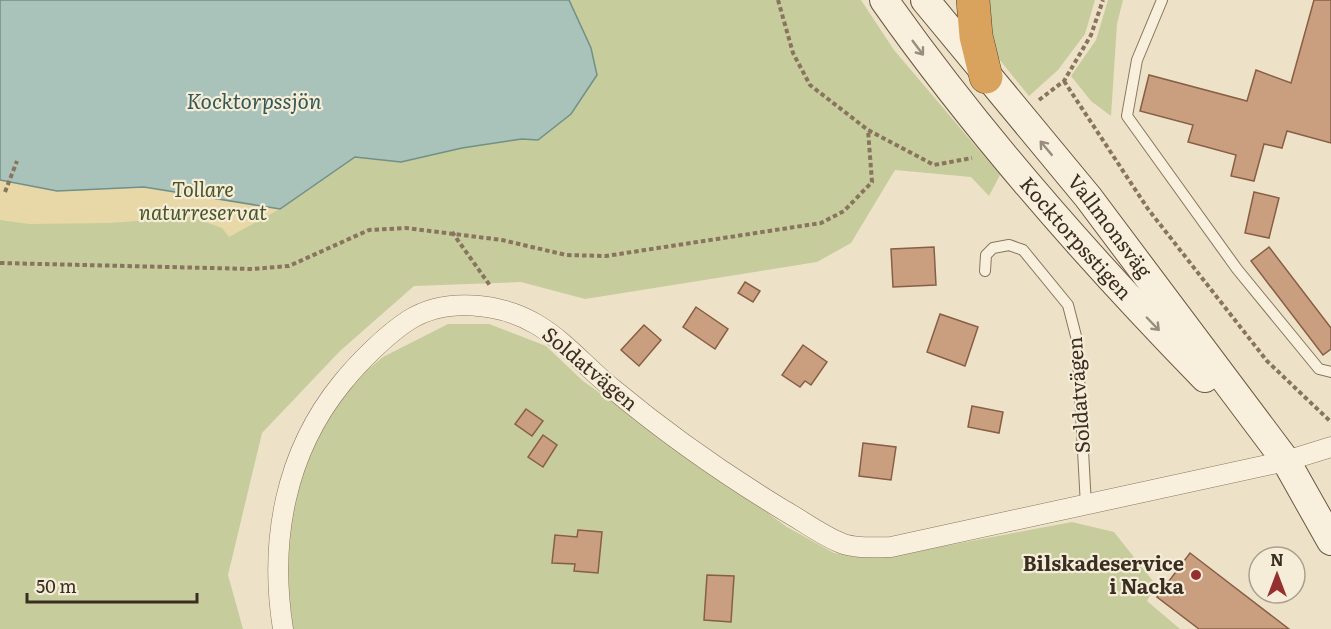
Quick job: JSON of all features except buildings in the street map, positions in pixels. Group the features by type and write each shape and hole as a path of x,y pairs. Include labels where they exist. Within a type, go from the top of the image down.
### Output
{"highway":[{"path":"973,0 976,36 986,77"}],"main road":[{"name":"Kocktorpsstigen","path":"884,0 990,138 1132,303 1286,461"},
{"name":"Vallmonsväg","path":"925,0 986,77 1088,197 1286,461"},
{"path":"1286,461 1331,541"}],"street":[{"name":"Soldatvägen","path":"283,629 276,567 280,523 291,478 322,407 350,372 409,320 445,308 470,306 508,310 537,324 568,347 590,370 656,425 737,482 841,543 862,548 891,547 1086,506 1286,461 1331,447"}],"lane":[{"path":"1162,0 1137,60 1128,116 1237,269 1319,369 1331,372"},
{"name":"Soldatvägen","path":"985,271 986,255 993,248 1009,245 1023,250 1068,305 1077,339 1086,506"}],"path":[{"path":"778,0 793,53 810,85 868,130 934,165 976,157"},
{"path":"1034,104 1064,81 1091,35 1103,0"},
{"path":"1064,81 1155,218 1267,361 1331,422"},
{"path":"0,263 252,269 289,266 369,230 406,228 502,240 566,255 606,256 820,223 844,211 872,182 868,130"},
{"path":"5,192 17,161"},
{"path":"452,232 508,310"}],"green space":[{"name":"Tollare naturreservat","path":"0,0 861,0 894,50 1000,175 989,196 971,177 895,170 851,243 817,262 585,299 521,282 414,286 340,351 262,433 228,575 243,629 0,629"},
{"path":"983,0 1095,0 1085,34 1058,70 1029,96 991,49"},
{"path":"1108,0 1123,0 1117,24 1111,116 1091,101 1071,76 1096,40"},
{"path":"448,324 489,324 546,346 583,381 787,527 834,553 880,558 1072,522 1114,532 1156,585 1147,601 1180,629 291,629 286,550 298,486 327,411 355,380 383,357"}],"sand":[{"path":"0,180 57,191 144,187 280,209 229,237 222,228 191,217 109,223 29,224 0,220"}],"water":[{"name":"Kocktorpssjön","path":"0,0 569,0 591,48 597,75 571,114 538,140 522,139 462,148 401,162 355,157 280,209 144,187 57,191 0,180"}],"place":[{"name":"Bilskadeservice i Nacka","path":"1196,575"}]}
